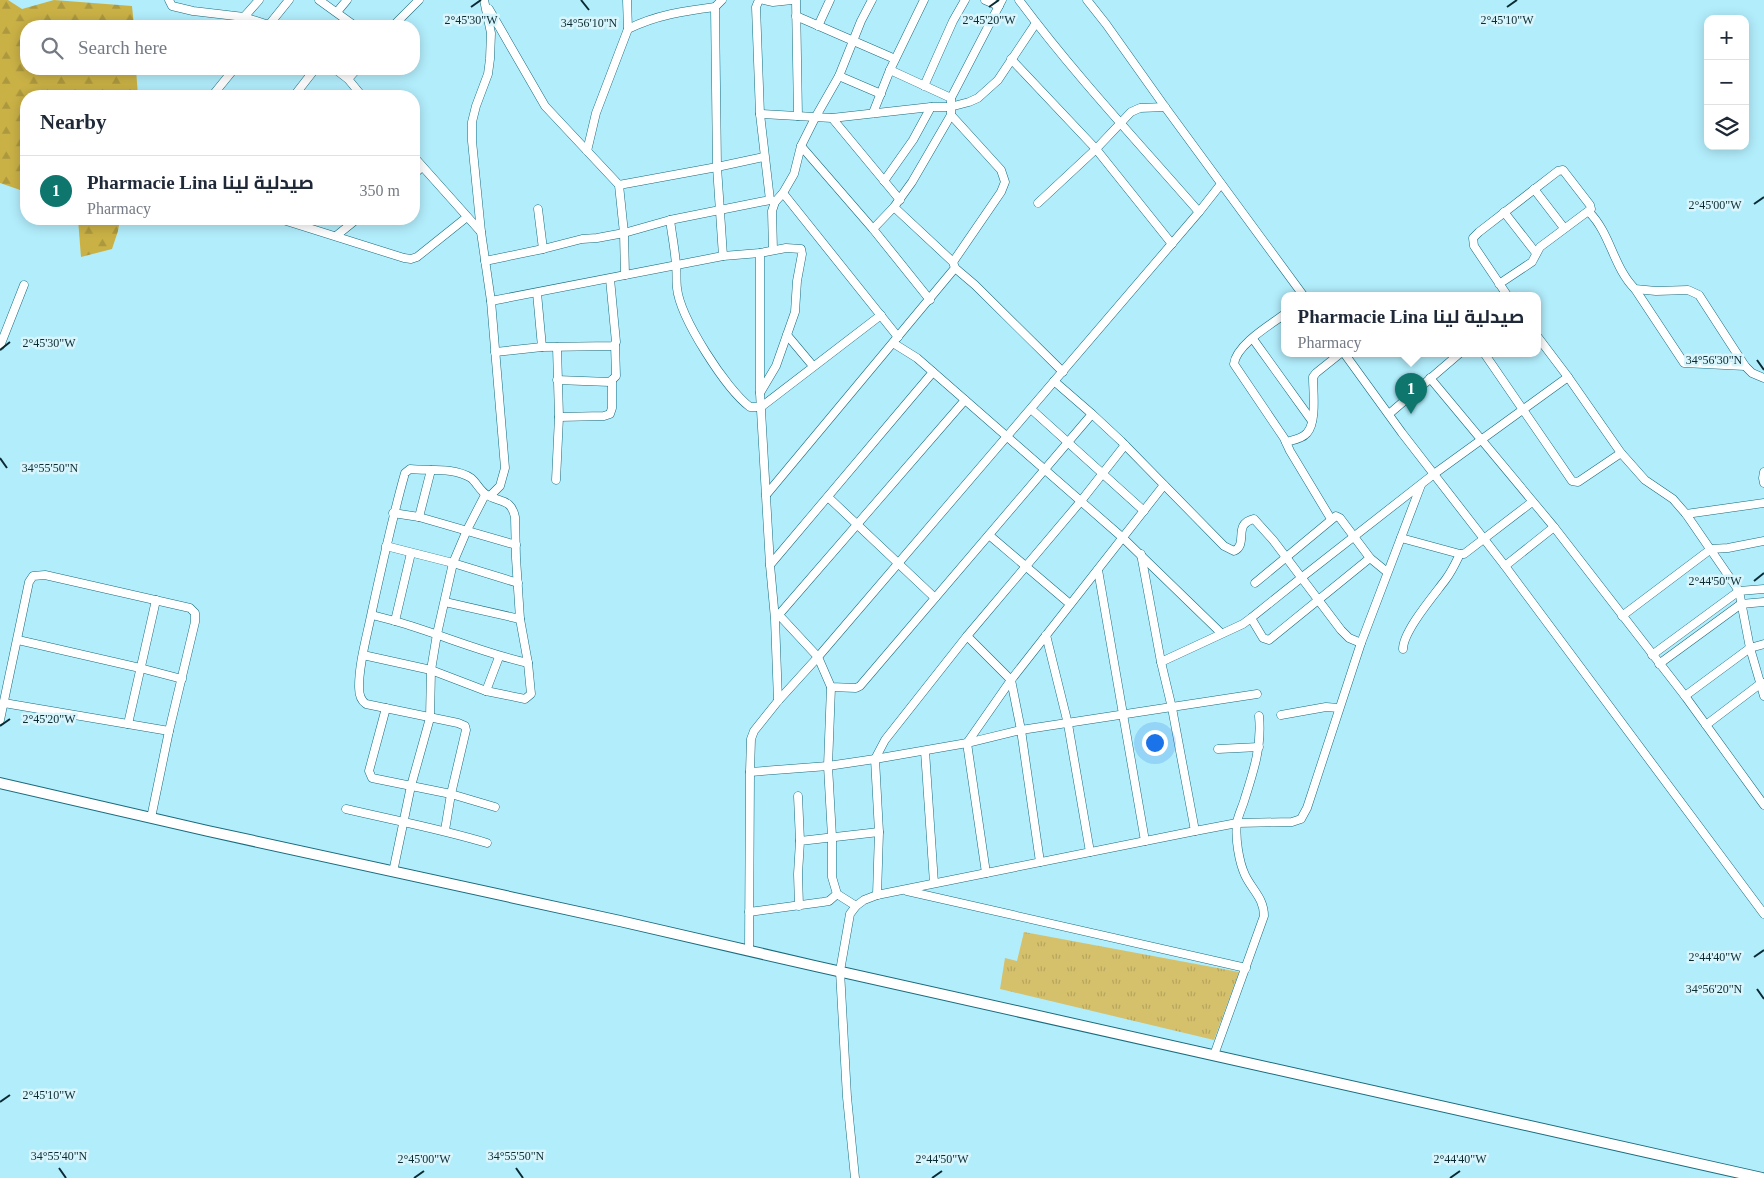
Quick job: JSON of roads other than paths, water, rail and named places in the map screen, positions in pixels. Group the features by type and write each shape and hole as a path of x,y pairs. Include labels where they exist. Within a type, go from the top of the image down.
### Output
{"street":[{"path":"168,0 172,6 193,11 244,17 253,20"},
{"path":"244,17 259,0"},
{"path":"274,20 289,0"},
{"path":"319,0 347,20"},
{"path":"337,12 347,0"},
{"path":"399,20 419,0"},
{"path":"484,0 545,106 619,185 624,233 625,274"},
{"path":"393,872 411,786 430,718 432,670 437,634 453,563 467,530 488,496 500,486 505,468 491,301 481,232 472,141 474,114 488,74 490,59 491,33 484,0"},
{"path":"587,151 596,113 628,29 627,0"},
{"path":"628,29 656,17 715,8 722,0"},
{"path":"759,0 756,7 760,114 764,157 773,201 773,250"},
{"path":"764,0 773,2 792,0"},
{"path":"796,0 798,116"},
{"path":"818,26 830,0"},
{"path":"485,260 543,250 582,239 624,233 670,220 773,201 783,193 794,174 801,146 814,118 839,76 852,41 872,0"},
{"path":"873,113 890,70 924,0"},
{"path":"924,86 953,21 965,0"},
{"path":"873,229 900,200 951,111 951,98 1001,3 985,0"},
{"path":"1018,0 1120,122 1199,212"},
{"path":"1087,0 1301,292"},
{"path":"715,8 717,168 723,256"},
{"path":"796,16 895,59"},
{"path":"760,114 832,118 931,107 951,111 974,100 998,80 1036,23"},
{"path":"1011,59 1096,149 1172,244"},
{"path":"890,70 951,98"},
{"path":"217,90 229,75"},
{"path":"299,90 310,75"},
{"path":"343,75 357,90"},
{"path":"348,79 351,75"},
{"path":"839,76 881,94"},
{"path":"884,181 913,140 931,107"},
{"path":"1038,203 1096,149 1120,122 1135,110 1165,107"},
{"path":"766,495 930,300 1001,192 1005,182 1001,170 951,111"},
{"path":"832,118 900,200"},
{"path":"801,146 873,229 930,300"},
{"path":"619,185 717,168 764,157"},
{"path":"420,164 481,232"},
{"path":"1499,284 1532,262 1540,247 1591,209 1590,205 1563,170 1558,171 1534,189 1473,238 1472,242 1499,284 1505,292"},
{"path":"749,951 750,772 751,739 754,731 778,700 818,657 1008,437 1221,184"},
{"path":"1534,189 1564,228"},
{"path":"783,193 881,314 896,340 1141,554 1221,633"},
{"path":"894,207 1063,372"},
{"path":"538,209 543,250"},
{"path":"1504,212 1536,253"},
{"path":"1589,212 1601,226 1623,276 1635,289 1684,363 1745,366"},
{"path":"300,225 411,259 422,253 467,217"},
{"path":"670,220 676,265 676,289 684,312 695,334 733,391 750,407 761,407 881,314"},
{"path":"336,236 350,225"},
{"path":"491,301 723,256 773,250 801,249 795,312 776,366 760,393"},
{"path":"760,253 760,393 770,566 777,617 778,700"},
{"path":"556,380 607,382 616,376 616,344 610,279"},
{"path":"0,346 24,285"},
{"path":"1635,289 1656,291 1688,290 1699,295 1745,366 1752,373 1764,378"},
{"path":"537,293 542,347"},
{"path":"1281,317 1236,355 1234,364 1280,430 1331,519"},
{"path":"787,335 813,366"},
{"path":"1253,339 1312,421"},
{"path":"1541,341 1621,453 1645,480 1673,499 1686,514 1739,591 1750,648 1762,683 1764,696"},
{"path":"495,352 542,347 610,347 616,344"},
{"path":"556,480 559,416 556,380 557,347"},
{"path":"1286,442 1297,440 1306,434 1311,426 1312,377 1338,357"},
{"path":"1346,357 1505,566 1764,914"},
{"path":"1389,414 1455,357"},
{"path":"1487,357 1572,480 1575,482 1621,453"},
{"path":"770,566 933,372"},
{"path":"1161,662 1243,624 1434,474 1568,377"},
{"path":"1430,378 1554,526 1685,696 1764,805"},
{"path":"559,416 604,416 610,414 612,408 612,380"},
{"path":"1054,381 1125,445 1218,542 1234,551 1240,547 1240,535 1243,527 1249,520 1254,519 1286,557 1344,634 1361,643"},
{"path":"777,617 965,400"},
{"path":"1031,409 1144,511"},
{"path":"831,687 856,688 860,686 1092,414"},
{"path":"877,895 879,832 875,759 885,740 967,636 1125,445"},
{"path":"363,655 432,670 486,691 525,699 529,697 531,694 528,663 520,619 515,517 514,510 510,504 488,496 469,477 456,473 431,470 406,470 393,513 363,655 359,686 361,698 366,704 463,724 466,730 450,794 445,830"},
{"path":"419,517 431,470"},
{"path":"1764,472 1764,483"},
{"path":"856,1178 847,1098 840,971 847,926 850,914 856,906 864,900 877,895 1194,831 1237,823 1292,822 1301,819 1307,808 1361,643 1421,484"},
{"path":"986,872 967,743 1011,680 1164,485"},
{"path":"828,497 935,598"},
{"path":"1401,538 1460,554 1470,551 1532,502"},
{"path":"1686,514 1764,504"},
{"path":"393,513 419,517 516,545"},
{"path":"1255,583 1336,516 1340,518 1370,558 1387,572"},
{"path":"1505,566 1554,526"},
{"path":"989,535 1070,604"},
{"path":"1622,616 1711,549 1728,548 1764,541"},
{"path":"386,546 453,563 518,583"},
{"path":"395,621 410,553"},
{"path":"1141,554 1161,662 1172,708 1194,831"},
{"path":"1403,649 1403,644 1413,624 1434,592 1447,578 1460,554"},
{"path":"1251,618 1263,638 1269,640 1370,558"},
{"path":"1098,570 1145,841"},
{"path":"0,720 29,582 33,576 45,575 186,606 194,610 195,614 182,679 151,818"},
{"path":"1652,654 1739,591 1764,589"},
{"path":"128,724 156,600"},
{"path":"445,602 520,619"},
{"path":"1659,664 1741,604 1764,602"},
{"path":"372,615 437,634 499,657 528,663"},
{"path":"777,617 818,657 831,687 828,766 832,877 837,894 856,906"},
{"path":"1046,635 1068,724 1090,852"},
{"path":"967,636 1011,680 1021,730 1040,862"},
{"path":"18,640 182,679"},
{"path":"1685,696 1750,648 1764,644"},
{"path":"486,691 499,657"},
{"path":"1706,725 1762,683"},
{"path":"750,772 828,766 875,759 967,743 1021,730 1124,716 1257,694"},
{"path":"4,702 169,731"},
{"path":"1280,715 1326,707 1340,708"},
{"path":"386,708 369,771 372,778 450,794 495,807"},
{"path":"1214,1055 1264,916 1260,896 1246,877 1241,866 1237,823 1257,762 1259,716"},
{"path":"1218,749 1259,747"},
{"path":"925,751 934,883"},
{"path":"0,783 393,872 620,920 749,951 1762,1178"},
{"path":"798,796 800,841 799,906"},
{"path":"346,809 404,823 445,830 487,842"},
{"path":"800,841 879,832"},
{"path":"902,890 1246,968"},
{"path":"749,912 829,901 837,894"}],"place":[{"name":"Pharmacie Lina صيدلية لينا","path":"1411,414"}]}
